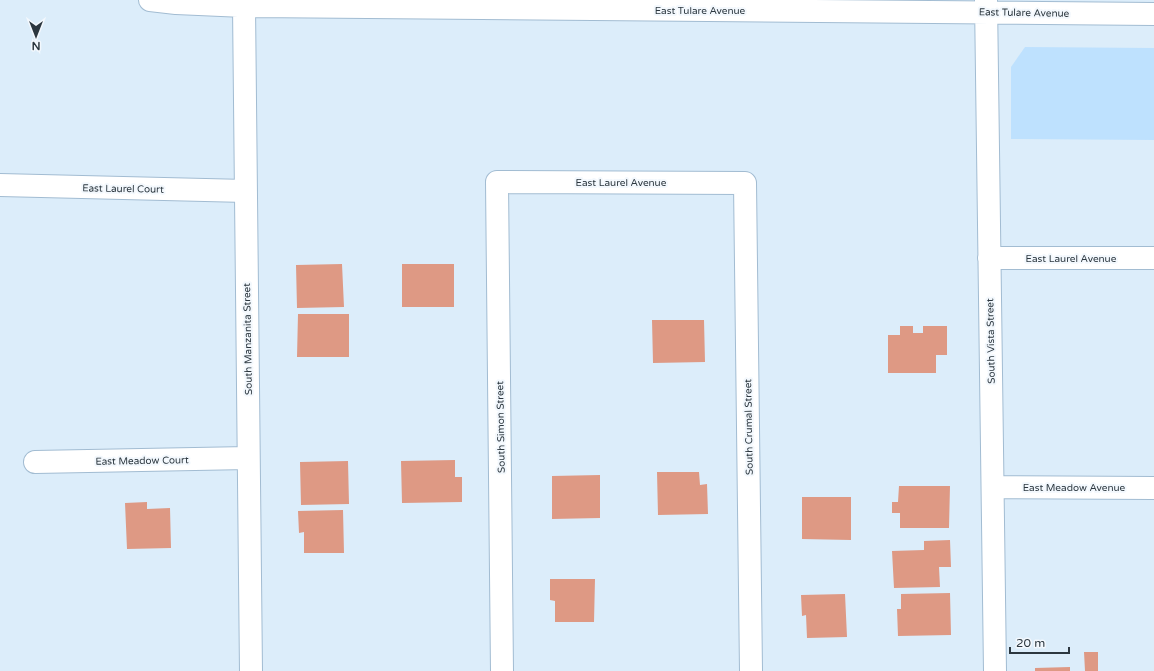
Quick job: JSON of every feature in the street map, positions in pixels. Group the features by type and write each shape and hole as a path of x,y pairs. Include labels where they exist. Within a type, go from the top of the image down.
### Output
{"street":[{"name":"East Tulare Avenue","path":"150,0 176,3 244,6 986,6 1154,14"},
{"name":"South Manzanita Street","path":"244,6 251,671"},
{"name":"South Vista Street","path":"986,6 995,671"},
{"name":"East Laurel Avenue","path":"497,182 745,182"},
{"name":"South Simon Street","path":"497,182 502,671"},
{"name":"South Crumal Street","path":"745,182 751,671"},
{"name":"East Laurel Court","path":"0,185 246,191"},
{"name":"East Laurel Avenue","path":"989,258 1154,258"},
{"name":"East Meadow Court","path":"35,462 248,458"},
{"name":"East Meadow Avenue","path":"993,487 1154,488"}],"shaded area":[{"path":"1025,47 1154,48 1154,140 1011,139 1011,67"}],"building":[{"path":"342,264 344,307 297,308 296,265"},
{"path":"402,264 454,264 454,307 402,307"},
{"path":"298,314 349,314 349,357 297,357"},
{"path":"652,320 704,320 705,362 653,363"},
{"path":"900,326 913,326 913,333 923,333 923,326 947,326 947,355 936,355 936,373 888,373 888,335 900,335"},
{"path":"455,460 455,477 462,477 462,502 402,503 401,461"},
{"path":"348,461 349,504 301,505 300,462"},
{"path":"657,472 699,472 700,485 707,484 708,514 658,515"},
{"path":"600,475 600,518 552,519 552,476"},
{"path":"899,486 950,486 949,528 900,528 900,513 892,513 892,502 898,502"},
{"path":"802,497 851,497 851,540 802,539"},
{"path":"147,502 147,509 170,508 171,548 127,549 125,503"},
{"path":"343,510 344,553 304,553 304,532 299,533 298,511"},
{"path":"950,540 951,567 939,567 940,587 894,588 892,551 924,550 924,541"},
{"path":"550,579 595,579 594,622 555,622 555,601 550,600"},
{"path":"950,593 951,635 898,636 897,609 901,609 901,594"},
{"path":"845,594 847,637 807,638 806,615 802,616 801,595"},
{"path":"1084,652 1098,652 1098,671 1085,671"},
{"path":"1070,667 1070,671 1035,671 1035,668"}]}
